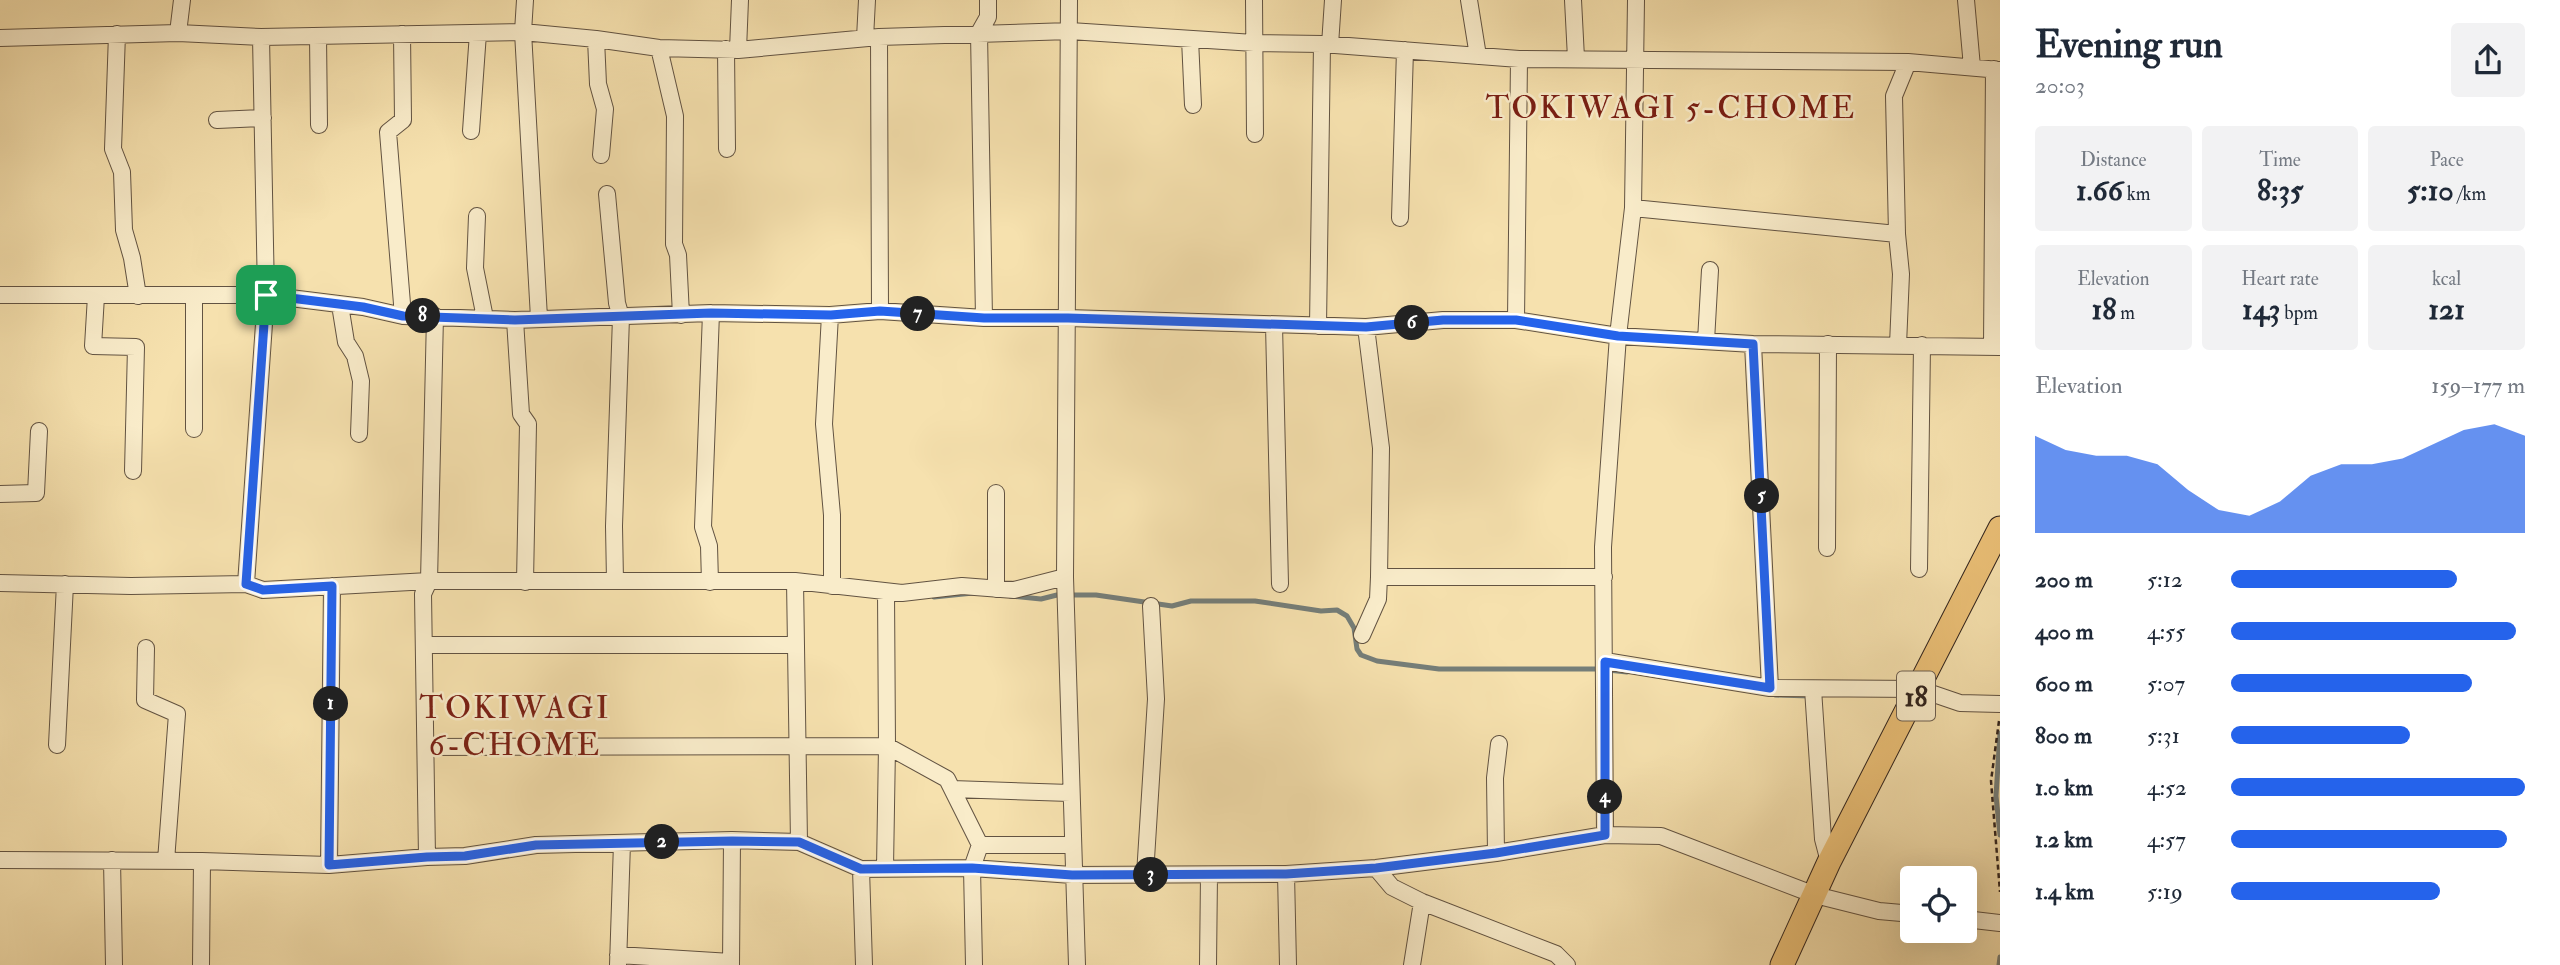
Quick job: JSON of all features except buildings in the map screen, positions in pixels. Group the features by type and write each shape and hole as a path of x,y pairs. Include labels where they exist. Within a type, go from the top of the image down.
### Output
{"highway":[{"name":"18","path":"1782,965 1829,862 1920,689 2000,528"}],"street":[{"path":"178,33 182,0"},
{"path":"525,0 523,32 540,318"},
{"path":"727,149 732,49 740,0"},
{"path":"867,0 872,37 880,311"},
{"path":"984,318 979,33 988,17 988,0"},
{"path":"1069,0 1065,577 1072,875 1077,965"},
{"path":"1254,0 1255,134"},
{"path":"1318,326 1326,44 1333,0"},
{"path":"1469,0 1478,55"},
{"path":"1573,0 1576,58"},
{"path":"1605,835 1604,513 1618,336 1633,208 1636,0"},
{"path":"1966,0 1972,67"},
{"path":"0,38 178,33 261,37 523,32 659,48 732,49 872,37 1070,31 1254,43 1326,44 1519,59 1576,58 1634,62 1908,62 1997,69 1996,347 1753,344 1618,336 1516,320 1443,320 1366,327 984,318 880,311 831,315 711,313 515,320 403,316 266,295 0,295"},
{"path":"471,131 478,33"},
{"path":"117,34 113,149 122,172 124,230 138,296"},
{"path":"402,34 403,120 388,132 403,316"},
{"path":"318,36 319,125"},
{"path":"246,584 266,295 261,37"},
{"path":"596,39 598,84 605,109 601,155"},
{"path":"1190,39 1193,105"},
{"path":"659,48 675,116 674,244 678,255 681,315"},
{"path":"1400,218 1405,50"},
{"path":"1516,320 1519,59"},
{"path":"1898,345 1901,274 1897,233 1894,96 1908,62"},
{"path":"218,120 263,118"},
{"path":"607,194 617,303 621,317 614,526 615,581"},
{"path":"1633,208 1897,233"},
{"path":"477,216 475,268 485,318"},
{"path":"1706,341 1710,270"},
{"path":"96,296 93,346 136,347 133,471"},
{"path":"194,296 194,429"},
{"path":"340,305 346,342 355,356 361,381 359,434"},
{"path":"710,582 709,546 703,527 711,313"},
{"path":"831,315 824,424 831,515 832,586"},
{"path":"427,857 424,594 429,581 435,316"},
{"path":"515,320 521,414 528,424 524,582"},
{"path":"1274,325 1280,584"},
{"path":"1363,635 1378,599 1381,448 1366,327"},
{"path":"1753,344 1770,688"},
{"path":"1827,548 1828,344"},
{"path":"1919,569 1922,345"},
{"path":"0,494 36,493 39,431"},
{"path":"996,493 996,589"},
{"path":"0,583 131,586 246,584 263,590 429,581 795,581 902,593 962,586 1014,590 1065,577"},
{"path":"1379,577 1604,577"},
{"path":"795,581 799,842"},
{"path":"57,745 65,584"},
{"path":"329,865 332,586"},
{"path":"885,867 886,592"},
{"path":"1145,875 1156,699 1150,606"},
{"path":"424,645 796,645"},
{"path":"146,648 145,700 177,714 166,861"},
{"path":"1605,662 1770,688 1920,689 1960,703 2000,704"},
{"path":"1813,689 1823,839 1829,862"},
{"path":"1496,853 1495,778 1499,744"},
{"path":"426,747 887,746 947,779 980,845 972,868 974,965"},
{"path":"952,789 1070,793"},
{"path":"0,860 329,865 465,856 536,845 732,841 799,842 861,869 972,868 1072,875 1286,874 1376,868 1496,853 1605,835 1661,836 1815,895 1879,911 1900,913"},
{"path":"622,843 618,960 731,964 732,841"},
{"path":"980,845 1072,845"},
{"path":"112,860 114,965"},
{"path":"201,965 202,861"},
{"path":"1376,868 1392,887 1422,902 1556,954 1567,965"},
{"path":"861,869 864,965"},
{"path":"1286,874 1288,965"},
{"path":"1208,965 1209,875"},
{"path":"1412,965 1422,902"},
{"path":"1977,920 2000,923"}],"path":[{"path":"2000,717 1994,743 1991,781 2000,892"}],"waterway":[{"path":"934,597 973,593"},
{"path":"1010,596 1041,599 1057,595 1096,595 1172,606 1191,601 1255,601 1321,611 1337,610 1347,616 1354,628 1357,649 1361,655 1377,661 1439,669 1598,669 1627,672"},
{"path":"1775,695 1810,696"},
{"path":"2000,733 1996,796 2000,835"},
{"path":"1999,965 2000,957"}],"district":[{"name":"TOKIWAGI 5-CHOME","path":"1671,107"},
{"name":"TOKIWAGI 6-CHOME","path":"515,726"}],"route":[{"path":"266,295 363,307 403,316 515,320 711,313 831,315 880,311 984,318 1366,327 1443,320 1516,320 1618,336 1753,344 1770,688 1605,662 1605,835 1496,853 1376,868 1286,874 1145,875 1072,875 972,868 861,869 799,842 732,841 536,845 465,856 329,865 332,586 263,590 246,584 266,295"}]}
